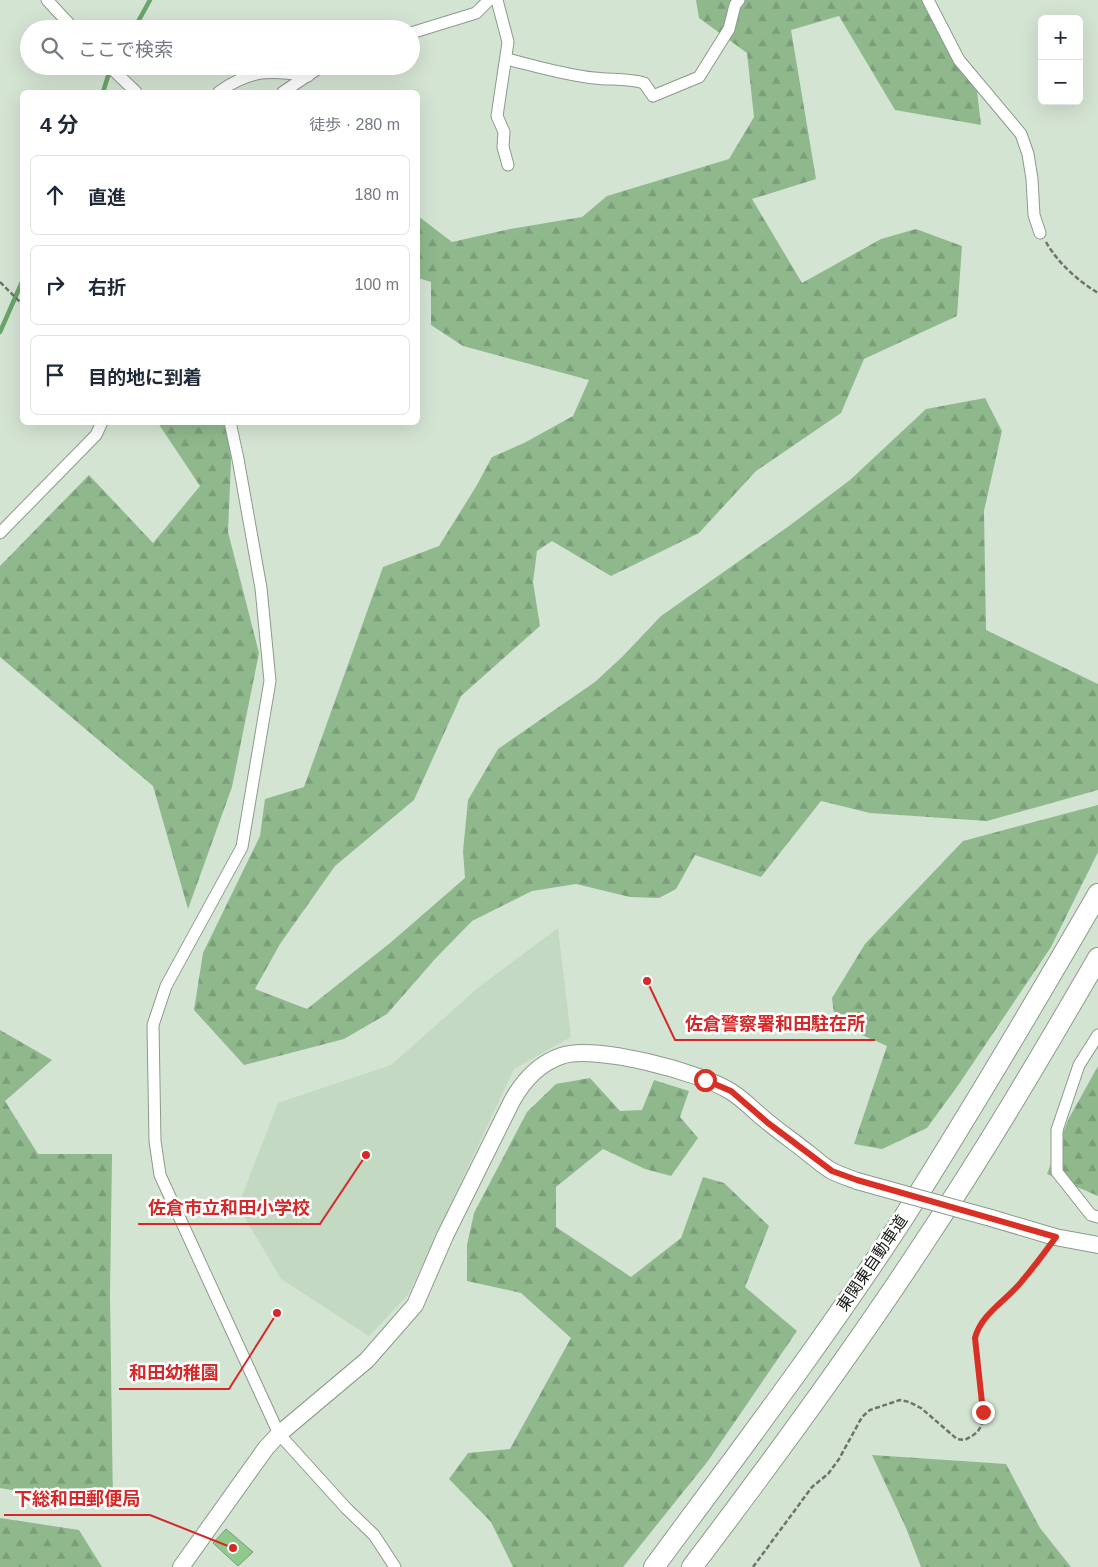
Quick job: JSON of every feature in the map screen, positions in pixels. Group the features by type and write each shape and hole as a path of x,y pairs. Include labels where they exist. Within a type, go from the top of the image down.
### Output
{"highway":[{"name":"東関東自動車道","path":"654,1567 824,1333 903,1218 1042,991 1098,894"},
{"name":"東関東自動車道","path":"692,1567 790,1437 929,1236 993,1134 1098,958"}],"street":[{"path":"47,0 66,20"},
{"path":"420,30 476,13 489,0"},
{"path":"497,0 508,42 507,59 497,116 504,132 503,147 508,165"},
{"path":"507,59 575,75 632,80 644,83 653,96 699,76 730,29 735,5 739,0"},
{"path":"928,0 959,60 1020,134 1028,154 1032,179 1034,215 1040,233"},
{"path":"118,75 134,90"},
{"path":"222,90 250,75"},
{"path":"302,75 308,76"},
{"path":"286,90 308,76"},
{"path":"0,533 96,435 101,425"},
{"path":"231,425 260,588 270,681 242,847 166,986 152,1025 155,1141 160,1175 279,1434 346,1508 374,1535 395,1567"},
{"path":"1098,1035 1079,1065 1056,1130 1057,1172 1091,1215 1098,1217"},
{"path":"181,1567 266,1448 279,1434 367,1360 415,1306 445,1236 519,1089 529,1076 543,1064 561,1056 578,1052 598,1053 664,1066 705,1080 731,1091 768,1123 832,1171 857,1180 1056,1237 1098,1245"}],"path":[{"path":"1040,233 1053,254 1064,266 1088,287 1098,293"},
{"path":"0,282 20,302"},
{"path":"753,1567 812,1487 828,1474 840,1459 862,1417 870,1410 900,1400 921,1408 957,1439 965,1440 981,1429 983,1418 975,1338 978,1328 982,1320 1011,1294 1023,1280 1056,1237"}],"shaded area":[{"path":"558,928 571,1037 514,1069 408,1295 369,1336 281,1279 238,1206 278,1103 391,1065 479,987"}],"green space":[{"path":"696,0 924,0 976,82 981,125 895,110 839,16 791,30 816,179 752,199 802,283 881,239 916,229 962,246 957,316 864,359 841,413 756,471 699,533 611,576 552,541 537,551 533,582 540,626 461,696 414,800 335,866 280,944 255,989 307,1009 390,943 465,878 463,851 468,800 498,749 595,682 661,616 789,526 850,480 926,409 985,398 1002,431 984,511 986,630 1098,684 1098,790 987,821 870,813 821,801 761,877 695,855 676,889 659,898 630,897 576,884 532,891 472,921 435,959 387,1014 344,1039 244,1065 194,1010 203,953 260,836 265,799 304,787 383,567 439,546 492,457 524,443 573,416 589,380 463,346 431,325 431,282 420,279 420,218 452,242 510,229 582,217 607,196 729,159 754,117 747,53 699,18"},
{"path":"159,425 226,425 232,438 228,532 259,653 232,787 188,909 153,786 0,657 0,566 89,475 153,543 200,486"},
{"path":"1098,805 1098,852 1051,947 959,1084 927,1128 882,1149 854,1144 887,1046 835,1023 832,998 865,944 963,841"},
{"path":"0,1030 52,1060 5,1101 38,1154 112,1154 110,1296 113,1507 0,1488"},
{"path":"1098,1066 1098,1196 1047,1174 1068,1120"},
{"path":"590,1078 620,1111 642,1110 654,1080 689,1091 680,1117 698,1138 671,1176 645,1169 603,1149 556,1187 556,1227 631,1277 681,1238 703,1177 724,1183 769,1226 745,1287 797,1331 708,1461 623,1567 513,1567 491,1522 449,1479 468,1453 510,1449 571,1338 521,1293 467,1281 467,1245 474,1213 527,1112 556,1084"},
{"path":"872,1455 1006,1464 1040,1528 1071,1567 921,1567 906,1528"},
{"path":"0,1518 79,1530 102,1567 0,1567"}],"building":[{"path":"226,1529 253,1552 238,1566 213,1543"}],"waterway":[{"path":"139,20 150,0"},
{"path":"104,90 108,75"},
{"path":"0,332 20,287"}],"place":[{"name":"佐倉警察署和田駐在所","path":"647,981"},
{"name":"佐倉市立和田小学校","path":"366,1155"},
{"name":"和田幼稚園","path":"277,1313"},
{"name":"下総和田郵便局","path":"233,1548"}],"route":[{"path":"705,1080 731,1091 768,1123 832,1171 857,1180 1056,1237 1023,1280 1011,1294 982,1320 978,1328 975,1338 983,1412"}]}
